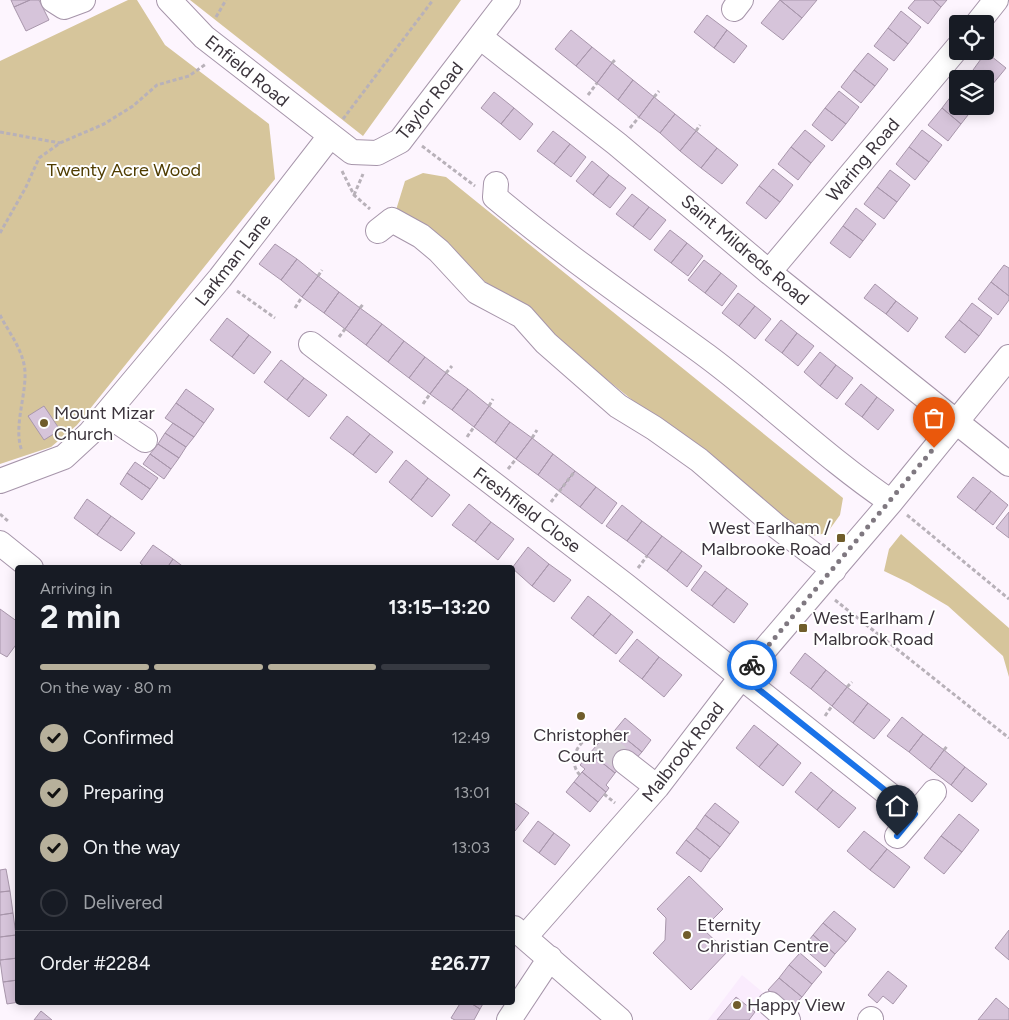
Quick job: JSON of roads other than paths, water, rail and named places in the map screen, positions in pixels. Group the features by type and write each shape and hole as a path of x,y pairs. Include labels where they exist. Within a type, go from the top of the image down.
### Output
{"street":[{"path":"53,0 64,7 84,0"},
{"name":"Enfield Road","path":"169,0 204,37 330,136"},
{"name":"Taylor Road","path":"330,136 352,152 367,154 378,153 400,142 508,0"},
{"path":"984,15 996,0"},
{"name":"Saint Mildreds Road","path":"480,37 617,144 769,272 1009,464"},
{"name":"Waring Road","path":"769,272 949,58"},
{"name":"Larkman Lane","path":"0,481 31,471 64,457 106,414 220,278 330,136"},
{"path":"495,191 567,256 708,357 862,483 891,502"},
{"path":"385,226 420,236 438,251 477,292 522,316 546,343 618,406 654,428 698,460 750,504 826,578"},
{"name":"Freshfield Close","path":"311,344 742,676 915,814"},
{"name":"Malbrook Road","path":"519,932 657,787 742,676 891,502 1009,356"},
{"path":"106,414 145,440"},
{"path":"0,543 27,565"},
{"path":"625,762 657,787"},
{"path":"897,836 934,792"},
{"path":"519,932 620,1020"},
{"path":"509,1020 550,958"},
{"path":"770,1004 788,1020"}],"tunnel":[{"path":"600,742 625,762"}],"place":[{"name":"Mount Mizar Church","path":"44,423"},
{"name":"West Earlham / Malbrooke Road","path":"841,538"},
{"name":"West Earlham / Malbrook Road","path":"803,628"},
{"name":"Christopher Court","path":"581,716"},
{"name":"Eternity Christian Centre","path":"687,935"},
{"name":"Happy View","path":"737,1005"}],"park label":[{"name":"Twenty Acre Wood","path":"124,170"}]}
